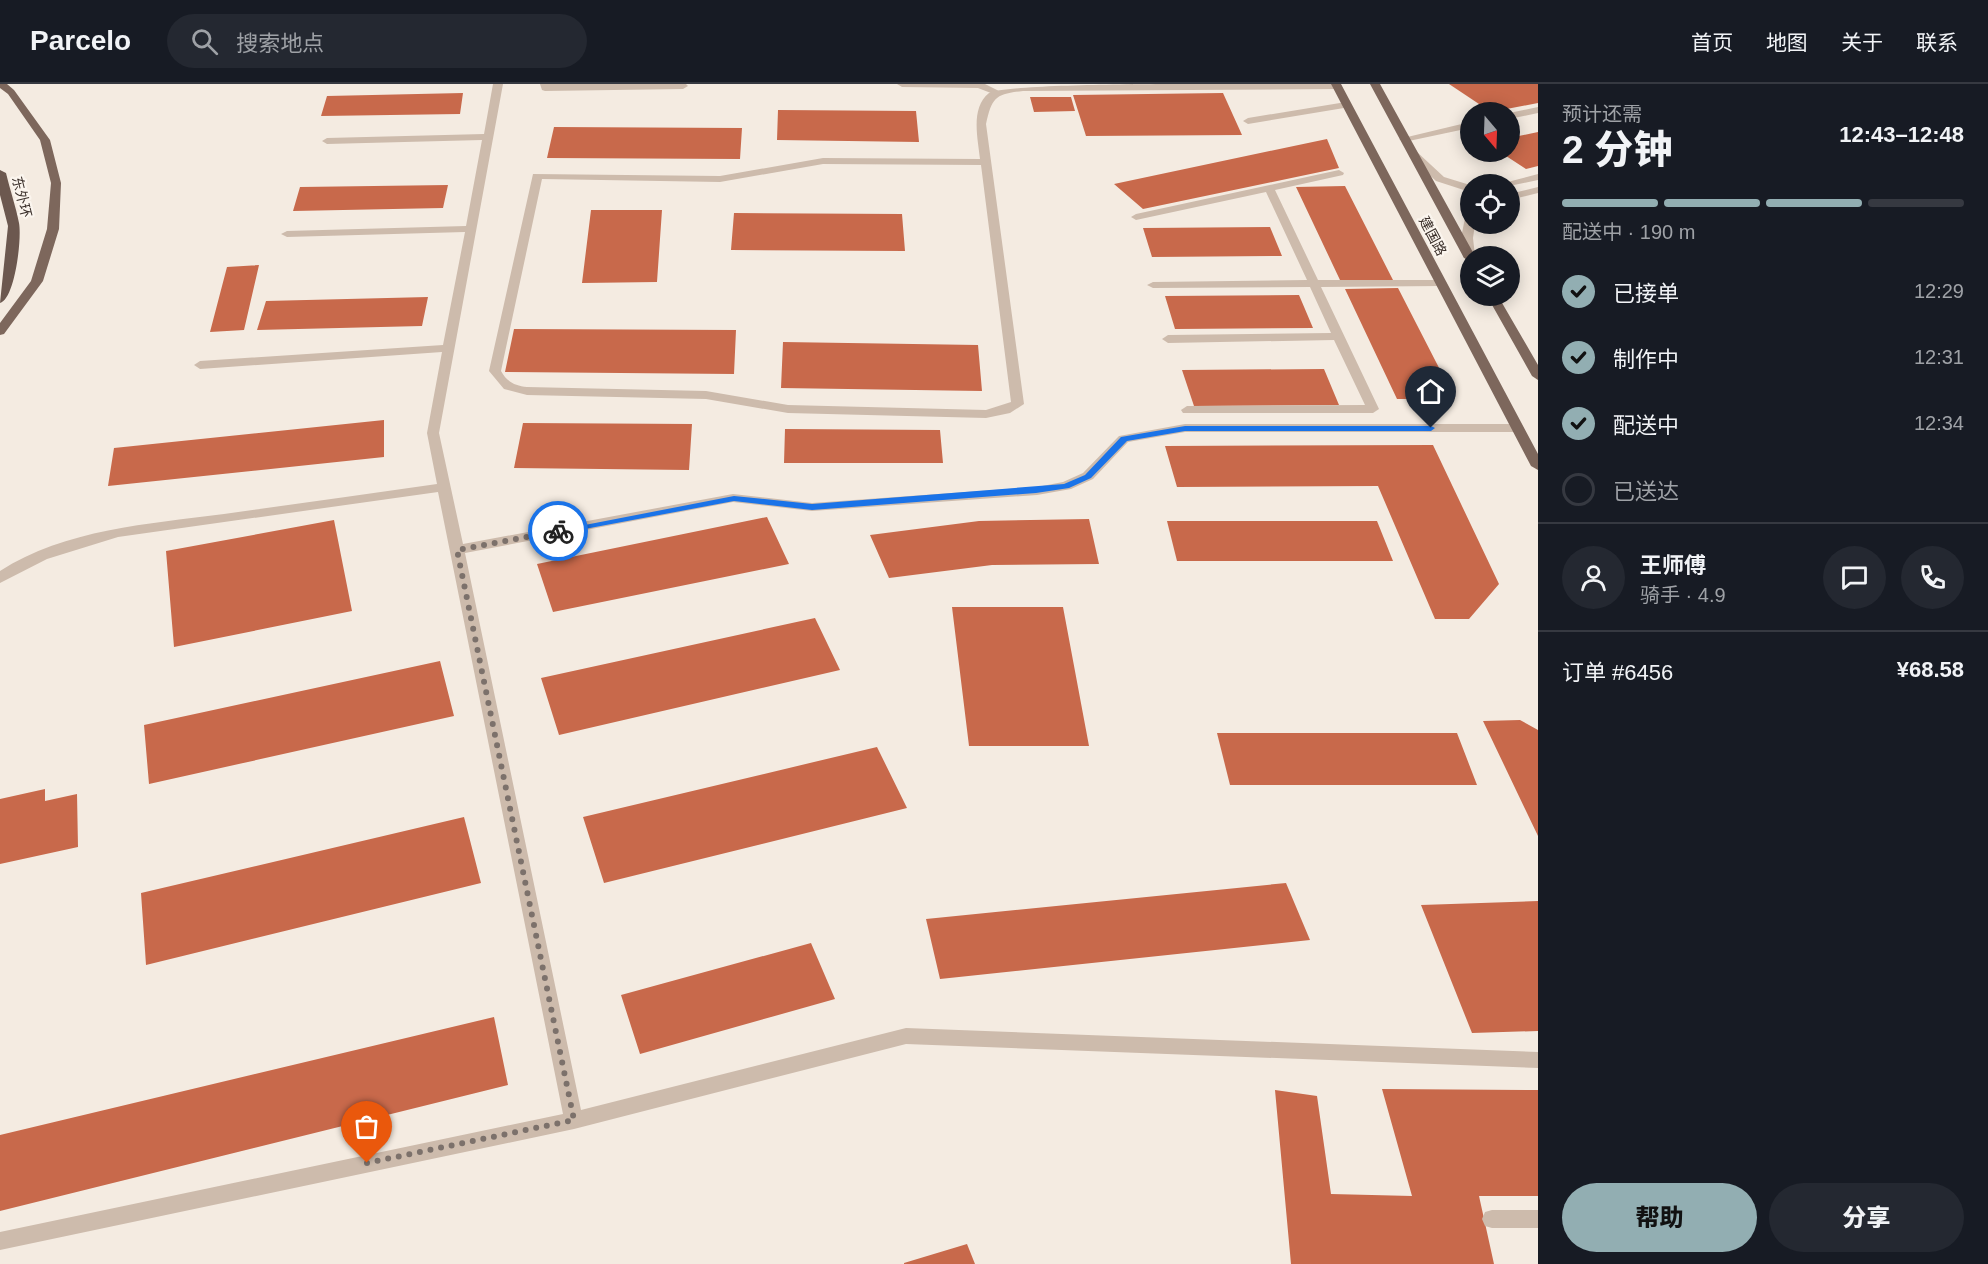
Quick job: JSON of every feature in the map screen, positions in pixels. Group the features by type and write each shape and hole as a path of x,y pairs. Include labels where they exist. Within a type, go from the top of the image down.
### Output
{"highway":[{"name":"东外环","path":"0,173 14,226 8,280 0,299"}],"main road":[{"path":"0,331 37,281 53,229 56,183 45,140 11,92 1,84"},
{"name":"建国路","path":"1375,84 1463,246"},
{"name":"建国路","path":"1336,85 1538,466"},
{"path":"1498,306 1538,376"}],"street":[{"path":"498,84 433,433 574,1120"},
{"path":"545,84 545,88 683,86"},
{"path":"902,84 979,85 996,92 1023,88 1336,85"},
{"path":"986,162 823,161 740,178 720,179 537,176 495,371 509,389 706,395 788,409 986,414 1006,410 1018,404 981,124 985,103 996,92"},
{"path":"1248,122 1346,105"},
{"path":"1520,114 1538,110"},
{"path":"1404,139 1460,127"},
{"path":"327,141 489,137"},
{"path":"1410,152 1440,179 1460,186"},
{"path":"1136,217 1339,172"},
{"path":"1520,181 1538,177"},
{"path":"1187,410 1373,409 1269,188"},
{"path":"1520,194 1538,190"},
{"path":"287,234 471,229"},
{"path":"1153,285 1441,283"},
{"path":"1168,339 1339,336"},
{"path":"200,365 449,348"},
{"path":"457,550 734,498 812,507 1036,491 1066,486 1088,476 1124,439 1185,429 1518,428"},
{"path":"0,578 16,566 56,551 118,534 444,487"},
{"path":"0,1241 574,1120 906,1036 1538,1060"},
{"path":"1492,1219 1538,1219"}],"building":[{"path":"1449,84 1538,84 1538,103 1520,106 1520,102 1476,102"},
{"path":"463,93 460,114 321,116 327,96"},
{"path":"1223,93 1242,135 1086,136 1073,95"},
{"path":"1030,97 1071,97 1075,111 1034,112"},
{"path":"778,110 916,111 919,142 777,140"},
{"path":"554,127 742,128 740,159 547,158"},
{"path":"1538,132 1538,166 1526,169 1515,162 1520,162 1520,136"},
{"path":"1327,139 1339,168 1143,209 1114,184"},
{"path":"448,185 443,208 293,211 300,187"},
{"path":"1345,186 1393,280 1340,280 1296,187"},
{"path":"591,210 662,210 657,282 582,283"},
{"path":"734,213 902,214 905,251 731,250"},
{"path":"1270,227 1282,256 1152,257 1143,228"},
{"path":"259,265 244,330 210,332 227,267"},
{"path":"1398,288 1455,399 1397,399 1345,289"},
{"path":"1299,295 1313,328 1175,329 1165,296"},
{"path":"428,297 422,326 257,330 266,301"},
{"path":"514,329 736,330 734,374 505,372"},
{"path":"783,342 978,345 982,391 781,388"},
{"path":"1324,369 1339,405 1194,406 1182,370"},
{"path":"384,420 384,457 108,486 114,448"},
{"path":"523,423 692,424 689,470 514,468"},
{"path":"785,429 940,430 943,463 784,463"},
{"path":"1433,445 1499,584 1469,619 1435,619 1378,486 1177,487 1165,446"},
{"path":"767,517 789,564 553,612 537,564"},
{"path":"1089,519 1099,564 992,565 889,578 870,535 979,521"},
{"path":"334,520 352,611 174,647 166,551"},
{"path":"1167,521 1377,521 1393,561 1177,561"},
{"path":"952,607 1063,607 1089,746 969,746"},
{"path":"815,618 840,670 559,735 541,678"},
{"path":"440,661 454,716 149,784 144,725"},
{"path":"1520,720 1538,730 1538,836 1483,721"},
{"path":"1217,733 1457,733 1477,785 1230,785"},
{"path":"877,747 907,808 604,883 583,817"},
{"path":"45,789 45,801 77,794 78,847 0,864 0,799"},
{"path":"464,817 481,883 146,965 141,893"},
{"path":"1286,883 1310,940 940,979 926,919"},
{"path":"1538,901 1538,1031 1472,1033 1421,905"},
{"path":"811,943 835,999 640,1054 621,995"},
{"path":"494,1017 508,1085 0,1211 0,1135"},
{"path":"1382,1089 1538,1090 1538,1196 1479,1196 1494,1264 1291,1264 1275,1090 1317,1096 1331,1194 1412,1196"},
{"path":"967,1244 975,1264 904,1264 904,1263"}],"way so far":[{"path":"367,1163 574,1120 457,550 558,531"}],"route":[{"path":"558,531 734,498 812,507 1036,491 1066,486 1088,476 1124,439 1185,429 1431,428"}]}
